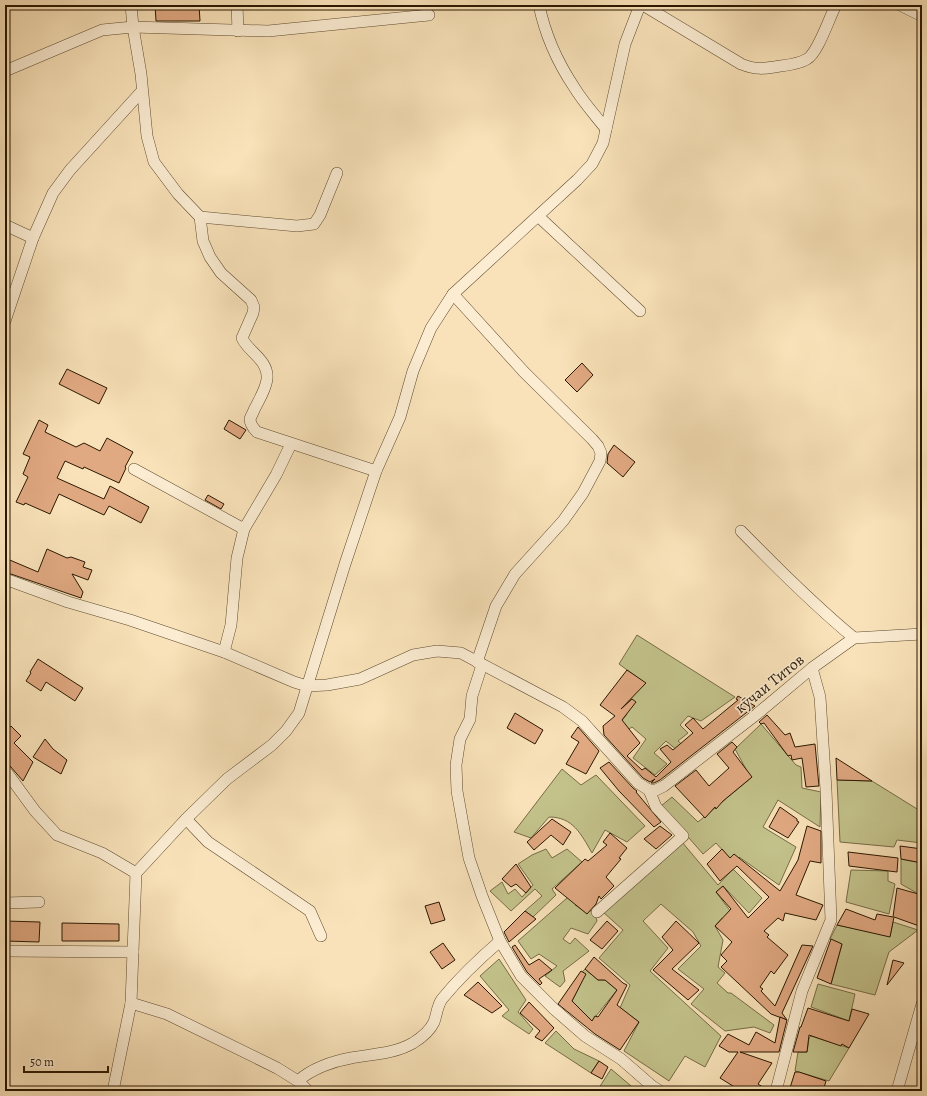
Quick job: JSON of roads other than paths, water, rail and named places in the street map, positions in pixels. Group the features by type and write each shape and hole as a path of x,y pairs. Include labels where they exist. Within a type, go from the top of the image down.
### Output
{"street":[{"path":"131,5 141,74 147,136 154,162 178,194 200,217 203,241 210,257 221,273 251,300 254,307 253,313 242,338 244,342 261,359 268,378 250,419 252,426 257,432 376,471"},
{"path":"237,5 238,31"},
{"path":"539,5 542,21 557,57 574,87 606,129"},
{"path":"113,1091 131,1003 136,872 186,819 227,779 272,745 286,731 299,713 345,564 376,471 400,417 413,371 428,335 453,294 577,180 592,164 603,143 625,44 640,5"},
{"path":"643,5 741,64 752,68 766,69 799,63 808,59 815,52 836,5"},
{"path":"900,5 922,16"},
{"path":"5,71 102,30 133,27 268,31 429,15"},
{"path":"5,321 33,238 53,193 66,176 142,91"},
{"path":"200,217 297,226 314,224 320,215 337,173"},
{"path":"538,216 640,311"},
{"path":"5,225 33,238"},
{"path":"453,294 524,372 592,439 598,446 601,453 600,461 583,493 563,520 515,574 496,606 472,696 470,719 460,739 456,765 457,791 469,858 500,941 521,976 554,1009 585,1036 621,1059 652,1086 660,1091"},
{"path":"224,652 231,625 237,558 244,529 276,475 292,444"},
{"path":"134,469 244,529"},
{"path":"741,531 796,587 828,617 854,638 922,634"},
{"path":"5,579 68,602 130,620 224,652 294,682 308,686 327,685 360,679 413,655 437,651 461,653 563,707 582,721 638,783 649,790 656,807 682,836 597,912"},
{"name":"кӯчаи Титов","path":"649,790 656,790 664,786 757,714 812,668 854,638"},
{"path":"776,1091 802,991 831,920 826,790 820,697 812,668"},
{"path":"5,770 35,811 57,835 102,853 136,872"},
{"path":"186,819 208,842 310,910 321,936"},
{"path":"5,903 39,902"},
{"path":"298,1080 304,1075 323,1066 348,1058 396,1050 413,1043 426,1034 434,1022 436,1011 441,1001 446,995 471,966 500,941"},
{"path":"5,951 133,952"},
{"path":"131,1003 167,1014 277,1068 298,1080 308,1091"},
{"path":"897,1091 918,1032 922,1004"}]}
